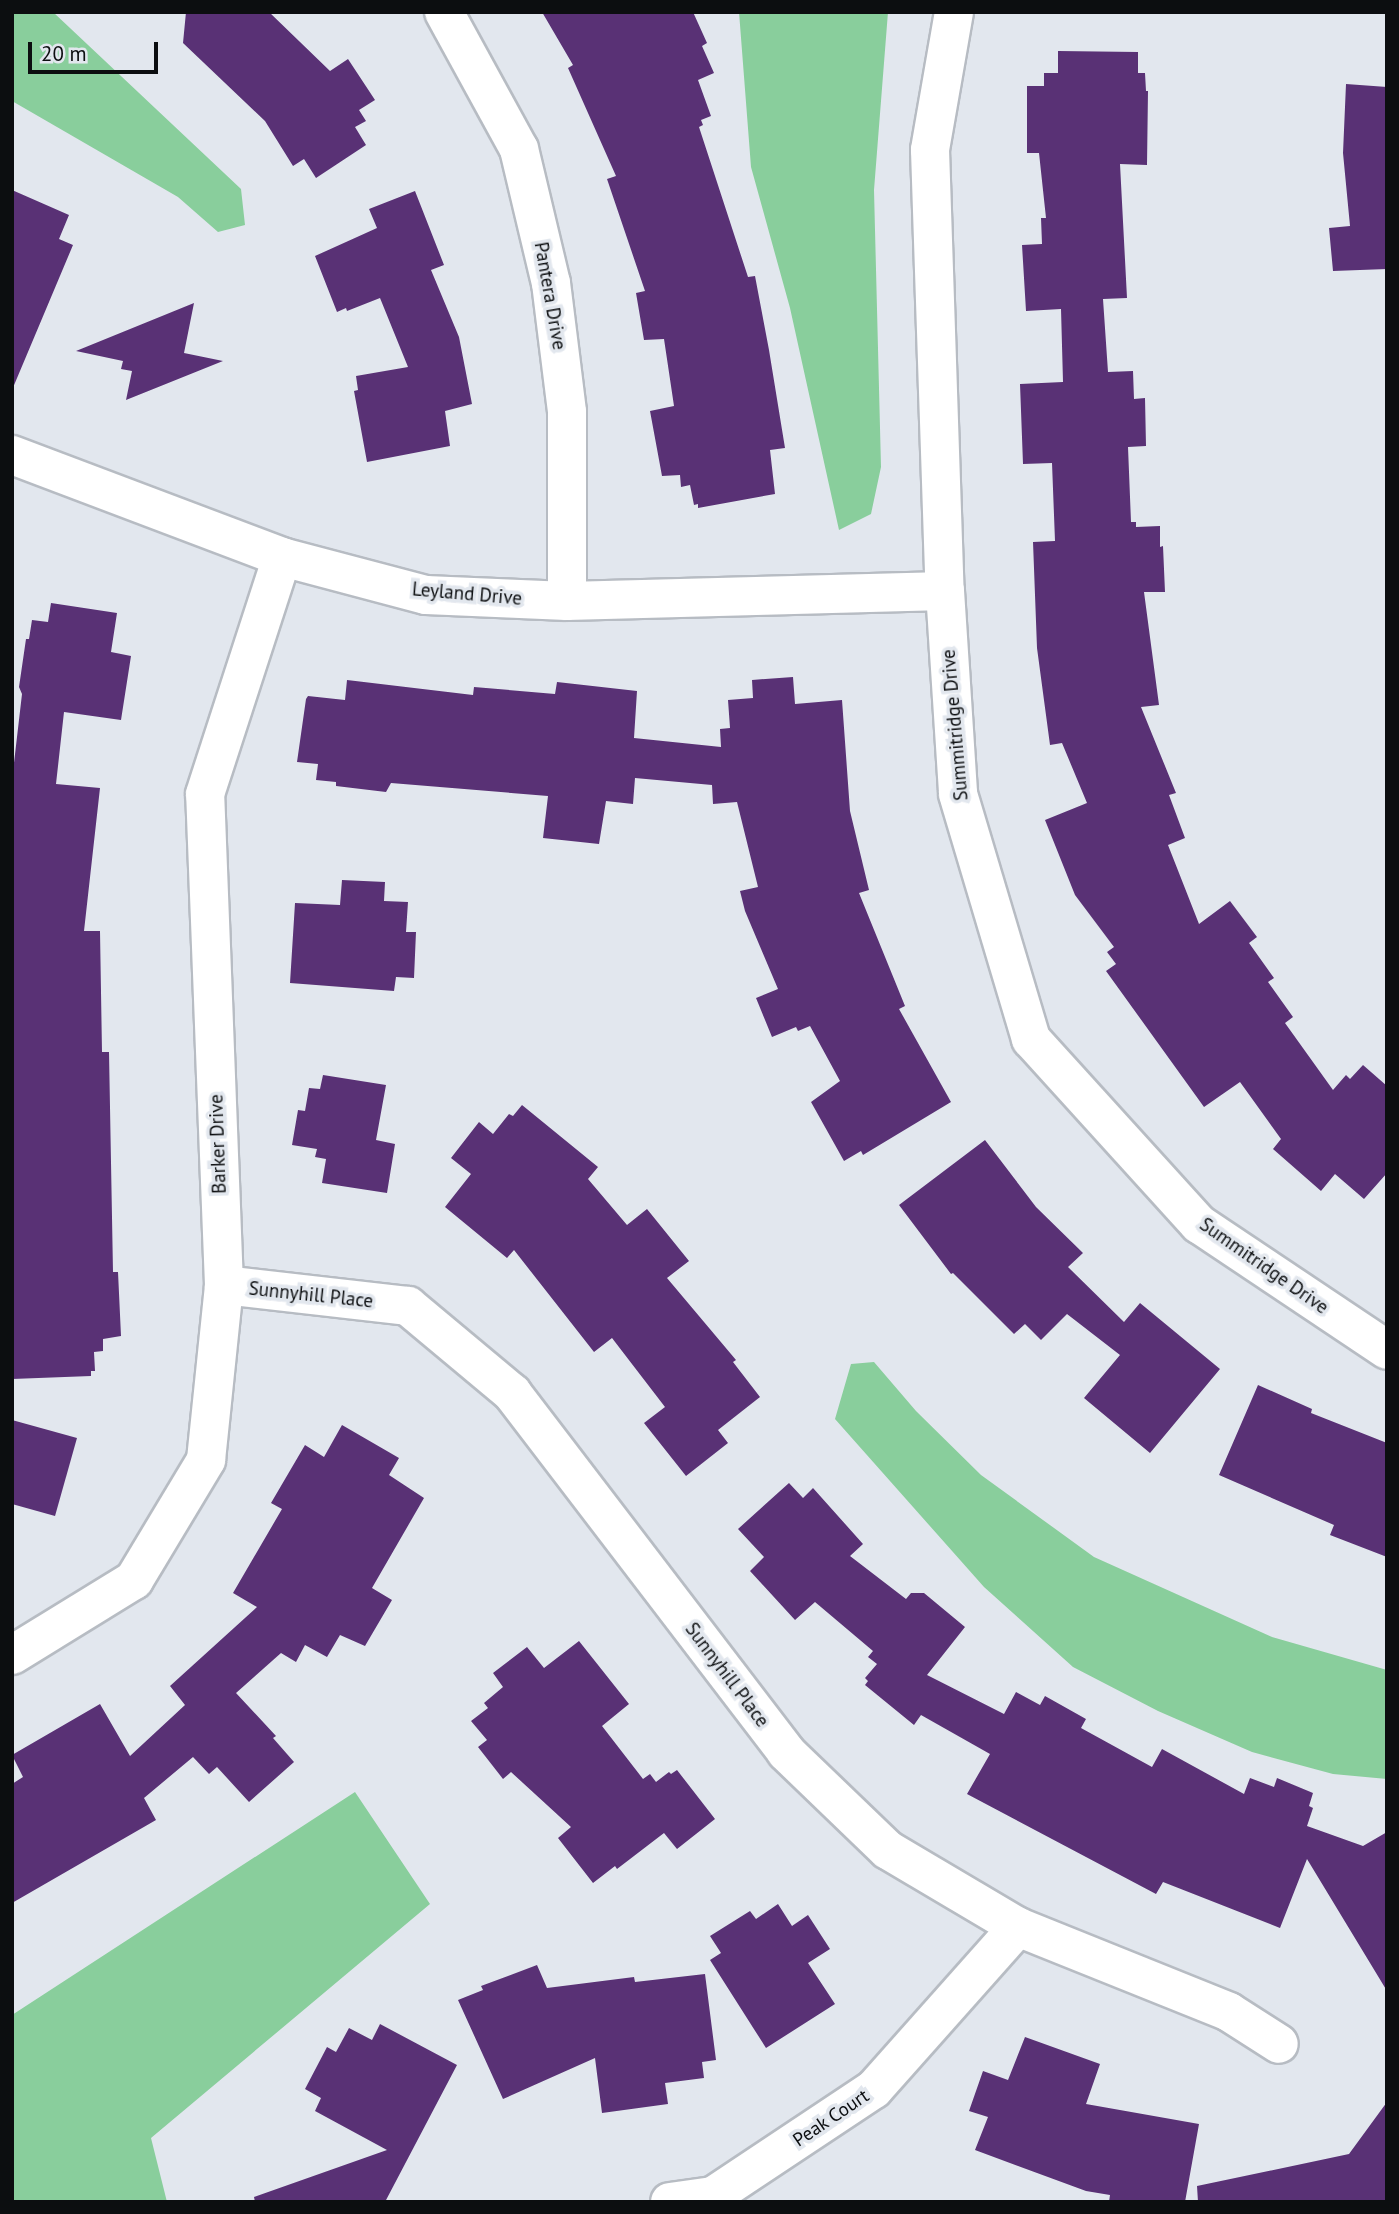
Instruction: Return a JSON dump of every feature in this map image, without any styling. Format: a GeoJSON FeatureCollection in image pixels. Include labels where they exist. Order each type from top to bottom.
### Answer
{"type":"FeatureCollection","features":[{"type":"Feature","properties":{"kind":"street","name":"Pantera Drive"},"geometry":{"type":"LineString","coordinates":[[444,12],[519,149],[551,283],[567,412],[567,601]]}},
{"type":"Feature","properties":{"kind":"street","name":"Summitridge Drive"},"geometry":{"type":"LineString","coordinates":[[954,12],[930,150],[945,591],[958,794],[1031,1039],[1199,1224],[1387,1350]]}},
{"type":"Feature","properties":{"kind":"street","name":"Leyland Drive"},"geometry":{"type":"LineString","coordinates":[[12,455],[282,557],[426,595],[567,601],[945,591]]}},
{"type":"Feature","properties":{"kind":"street","name":"Barker Drive"},"geometry":{"type":"LineString","coordinates":[[12,1655],[134,1580],[206,1460],[224,1286],[205,794],[282,557]]}},
{"type":"Feature","properties":{"kind":"street","name":"Sunnyhill Place"},"geometry":{"type":"LineString","coordinates":[[224,1286],[408,1306],[512,1393],[786,1752],[888,1850],[1018,1927],[1229,2012],[1279,2044]]}},
{"type":"Feature","properties":{"kind":"street","name":"Peak Court"},"geometry":{"type":"LineString","coordinates":[[670,2202],[713,2196],[874,2089],[1018,1927]]}},
{"type":"Feature","properties":{"kind":"green space"},"geometry":{"type":"Polygon","coordinates":[[[12,12],[53,12],[241,189],[245,225],[218,232],[178,197],[12,101],[12,12]]]}},
{"type":"Feature","properties":{"kind":"green space"},"geometry":{"type":"Polygon","coordinates":[[[739,12],[888,12],[874,190],[881,467],[871,514],[839,530],[790,308],[751,167],[739,12]]]}},
{"type":"Feature","properties":{"kind":"green space"},"geometry":{"type":"Polygon","coordinates":[[[874,1362],[916,1411],[981,1475],[1094,1557],[1272,1637],[1387,1670],[1387,1779],[1333,1774],[1252,1752],[1158,1711],[1073,1667],[984,1587],[835,1419],[851,1364],[874,1362]]]}},
{"type":"Feature","properties":{"kind":"green space"},"geometry":{"type":"Polygon","coordinates":[[[355,1792],[430,1904],[151,2138],[167,2202],[12,2202],[12,2015],[355,1792]]]}},
{"type":"Feature","properties":{"kind":"building"},"geometry":{"type":"Polygon","coordinates":[[[186,12],[269,12],[330,71],[348,59],[375,100],[359,110],[366,121],[355,127],[366,145],[316,178],[304,159],[293,166],[265,121],[183,43],[186,12]]]}},
{"type":"Feature","properties":{"kind":"building"},"geometry":{"type":"Polygon","coordinates":[[[542,12],[693,12],[707,43],[702,46],[714,73],[698,80],[711,116],[701,120],[703,125],[699,127],[748,277],[755,276],[769,350],[785,448],[770,450],[775,494],[698,508],[698,504],[694,505],[690,485],[681,487],[680,475],[662,476],[650,411],[674,406],[664,339],[644,340],[636,293],[645,291],[607,179],[616,176],[568,68],[573,65],[542,12]]]}},
{"type":"Feature","properties":{"kind":"building"},"geometry":{"type":"Polygon","coordinates":[[[1058,51],[1138,52],[1138,73],[1145,73],[1148,91],[1147,165],[1120,164],[1127,298],[1103,299],[1108,372],[1133,371],[1134,399],[1145,398],[1146,446],[1128,447],[1131,522],[1136,522],[1136,527],[1160,526],[1160,547],[1163,546],[1165,592],[1144,592],[1159,705],[1141,707],[1176,793],[1169,795],[1185,838],[1168,845],[1199,924],[1230,901],[1257,937],[1249,943],[1274,978],[1268,982],[1293,1017],[1285,1023],[1333,1090],[1346,1075],[1350,1079],[1363,1065],[1387,1086],[1387,1173],[1364,1199],[1335,1174],[1321,1191],[1273,1149],[1281,1139],[1240,1082],[1204,1107],[1106,971],[1116,964],[1107,952],[1114,947],[1075,895],[1045,820],[1087,803],[1062,743],[1050,745],[1037,648],[1033,542],[1055,541],[1052,463],[1023,464],[1020,384],[1063,382],[1061,309],[1026,311],[1022,245],[1042,244],[1041,218],[1046,218],[1039,153],[1027,153],[1027,86],[1044,86],[1044,73],[1058,73],[1058,51]]]}},
{"type":"Feature","properties":{"kind":"building"},"geometry":{"type":"Polygon","coordinates":[[[1346,84],[1387,87],[1387,269],[1333,271],[1329,228],[1350,226],[1343,153],[1346,84]]]}},
{"type":"Feature","properties":{"kind":"building"},"geometry":{"type":"Polygon","coordinates":[[[12,190],[69,215],[59,239],[73,245],[12,390],[12,190]]]}},
{"type":"Feature","properties":{"kind":"building"},"geometry":{"type":"Polygon","coordinates":[[[415,191],[444,265],[431,270],[459,337],[472,404],[445,411],[450,446],[367,462],[354,391],[358,390],[356,376],[408,367],[380,298],[347,311],[346,308],[337,312],[315,256],[377,228],[369,209],[415,191]]]}},
{"type":"Feature","properties":{"kind":"building"},"geometry":{"type":"Polygon","coordinates":[[[194,303],[184,353],[223,361],[126,400],[132,371],[121,369],[123,361],[76,351],[194,303]]]}},
{"type":"Feature","properties":{"kind":"building"},"geometry":{"type":"Polygon","coordinates":[[[51,603],[117,613],[111,652],[131,656],[121,720],[64,712],[56,784],[100,788],[84,931],[100,931],[102,1052],[109,1052],[113,1272],[118,1272],[121,1336],[103,1339],[103,1351],[94,1352],[95,1371],[91,1371],[91,1376],[12,1379],[12,780],[22,694],[19,687],[26,639],[29,639],[32,620],[48,622],[51,603]]]}},
{"type":"Feature","properties":{"kind":"building"},"geometry":{"type":"Polygon","coordinates":[[[793,677],[795,704],[842,700],[850,811],[869,890],[859,893],[905,1006],[899,1009],[951,1102],[863,1155],[861,1151],[844,1161],[811,1102],[840,1081],[810,1026],[798,1031],[796,1027],[772,1037],[756,998],[778,989],[745,911],[740,891],[758,887],[737,802],[713,804],[712,785],[635,778],[633,804],[606,801],[599,844],[543,838],[548,796],[391,783],[386,792],[336,786],[336,782],[316,780],[318,764],[297,762],[306,699],[308,696],[345,700],[347,680],[473,695],[474,687],[555,694],[557,682],[637,691],[634,738],[721,747],[720,729],[730,728],[728,700],[753,698],[752,680],[793,677]]]}},
{"type":"Feature","properties":{"kind":"building"},"geometry":{"type":"Polygon","coordinates":[[[342,880],[385,882],[384,901],[408,902],[406,932],[416,932],[414,978],[396,977],[394,991],[290,983],[295,903],[340,905],[342,880]]]}},
{"type":"Feature","properties":{"kind":"building"},"geometry":{"type":"Polygon","coordinates":[[[323,1075],[386,1085],[376,1140],[395,1144],[387,1193],[322,1183],[326,1159],[315,1157],[317,1149],[292,1145],[298,1110],[305,1111],[309,1088],[320,1089],[323,1075]]]}},
{"type":"Feature","properties":{"kind":"building"},"geometry":{"type":"Polygon","coordinates":[[[522,1105],[598,1167],[588,1179],[627,1225],[647,1209],[689,1261],[667,1278],[736,1360],[733,1362],[760,1397],[718,1430],[728,1443],[686,1476],[644,1423],[665,1407],[612,1338],[594,1352],[514,1250],[507,1258],[445,1207],[471,1174],[451,1158],[479,1122],[493,1134],[509,1114],[513,1116],[522,1105]]]}},
{"type":"Feature","properties":{"kind":"building"},"geometry":{"type":"Polygon","coordinates":[[[985,1140],[1036,1207],[1083,1253],[1068,1267],[1124,1322],[1140,1303],[1220,1369],[1150,1453],[1084,1398],[1120,1355],[1067,1314],[1041,1340],[1025,1324],[1014,1334],[953,1273],[951,1274],[899,1205],[985,1140]]]}},
{"type":"Feature","properties":{"kind":"building"},"geometry":{"type":"Polygon","coordinates":[[[1258,1385],[1312,1409],[1311,1413],[1387,1443],[1387,1557],[1330,1535],[1334,1525],[1219,1475],[1258,1385]]]}},
{"type":"Feature","properties":{"kind":"building"},"geometry":{"type":"Polygon","coordinates":[[[12,1420],[77,1438],[55,1516],[12,1504],[12,1420]]]}},
{"type":"Feature","properties":{"kind":"building"},"geometry":{"type":"Polygon","coordinates":[[[342,1425],[399,1458],[389,1475],[424,1498],[372,1588],[392,1600],[365,1646],[340,1635],[327,1657],[305,1645],[296,1662],[281,1653],[236,1693],[276,1736],[273,1738],[294,1762],[249,1802],[217,1767],[209,1774],[193,1757],[144,1798],[156,1820],[12,1903],[12,1784],[23,1777],[12,1755],[100,1704],[130,1756],[185,1705],[170,1686],[257,1607],[233,1593],[282,1509],[271,1503],[305,1445],[324,1457],[342,1425]]]}},
{"type":"Feature","properties":{"kind":"building"},"geometry":{"type":"Polygon","coordinates":[[[789,1483],[803,1498],[813,1488],[863,1544],[850,1556],[906,1599],[911,1593],[924,1593],[965,1627],[927,1675],[1004,1714],[1016,1692],[1040,1705],[1045,1696],[1086,1719],[1081,1728],[1152,1767],[1162,1749],[1244,1794],[1250,1778],[1274,1787],[1277,1778],[1313,1793],[1309,1806],[1313,1808],[1307,1826],[1363,1846],[1387,1832],[1387,1991],[1307,1859],[1280,1928],[1163,1882],[1156,1894],[967,1794],[990,1754],[921,1715],[914,1725],[865,1685],[868,1681],[865,1678],[877,1664],[868,1657],[873,1651],[815,1602],[795,1620],[750,1571],[764,1557],[738,1529],[789,1483]]]}},
{"type":"Feature","properties":{"kind":"building"},"geometry":{"type":"Polygon","coordinates":[[[579,1641],[629,1704],[602,1726],[643,1779],[650,1774],[656,1782],[669,1772],[671,1774],[677,1770],[715,1819],[677,1849],[664,1833],[617,1869],[615,1866],[593,1883],[558,1838],[571,1827],[511,1772],[503,1779],[478,1747],[487,1740],[471,1721],[488,1708],[484,1703],[503,1687],[493,1673],[527,1647],[544,1668],[579,1641]]]}},
{"type":"Feature","properties":{"kind":"building"},"geometry":{"type":"Polygon","coordinates":[[[778,1904],[792,1926],[808,1915],[830,1949],[808,1963],[835,2004],[766,2048],[710,1960],[721,1953],[710,1936],[750,1911],[756,1919],[778,1904]]]}},
{"type":"Feature","properties":{"kind":"building"},"geometry":{"type":"Polygon","coordinates":[[[537,1965],[547,1988],[634,1977],[635,1982],[705,1974],[716,2060],[702,2062],[704,2078],[665,2083],[668,2104],[602,2113],[595,2058],[503,2099],[458,2000],[483,1990],[481,1986],[537,1965]]]}},
{"type":"Feature","properties":{"kind":"building"},"geometry":{"type":"Polygon","coordinates":[[[380,2024],[457,2065],[385,2202],[255,2202],[254,2197],[387,2150],[315,2111],[321,2098],[305,2089],[327,2047],[336,2052],[349,2028],[372,2040],[380,2024]]]}},
{"type":"Feature","properties":{"kind":"building"},"geometry":{"type":"Polygon","coordinates":[[[1025,2037],[1100,2064],[1086,2104],[1199,2124],[1185,2202],[1109,2202],[1110,2195],[1086,2191],[975,2150],[988,2117],[969,2111],[983,2071],[1008,2080],[1025,2037]]]}},
{"type":"Feature","properties":{"kind":"building"},"geometry":{"type":"Polygon","coordinates":[[[1387,2102],[1387,2202],[1198,2202],[1197,2186],[1349,2154],[1387,2102]]]}}]}
